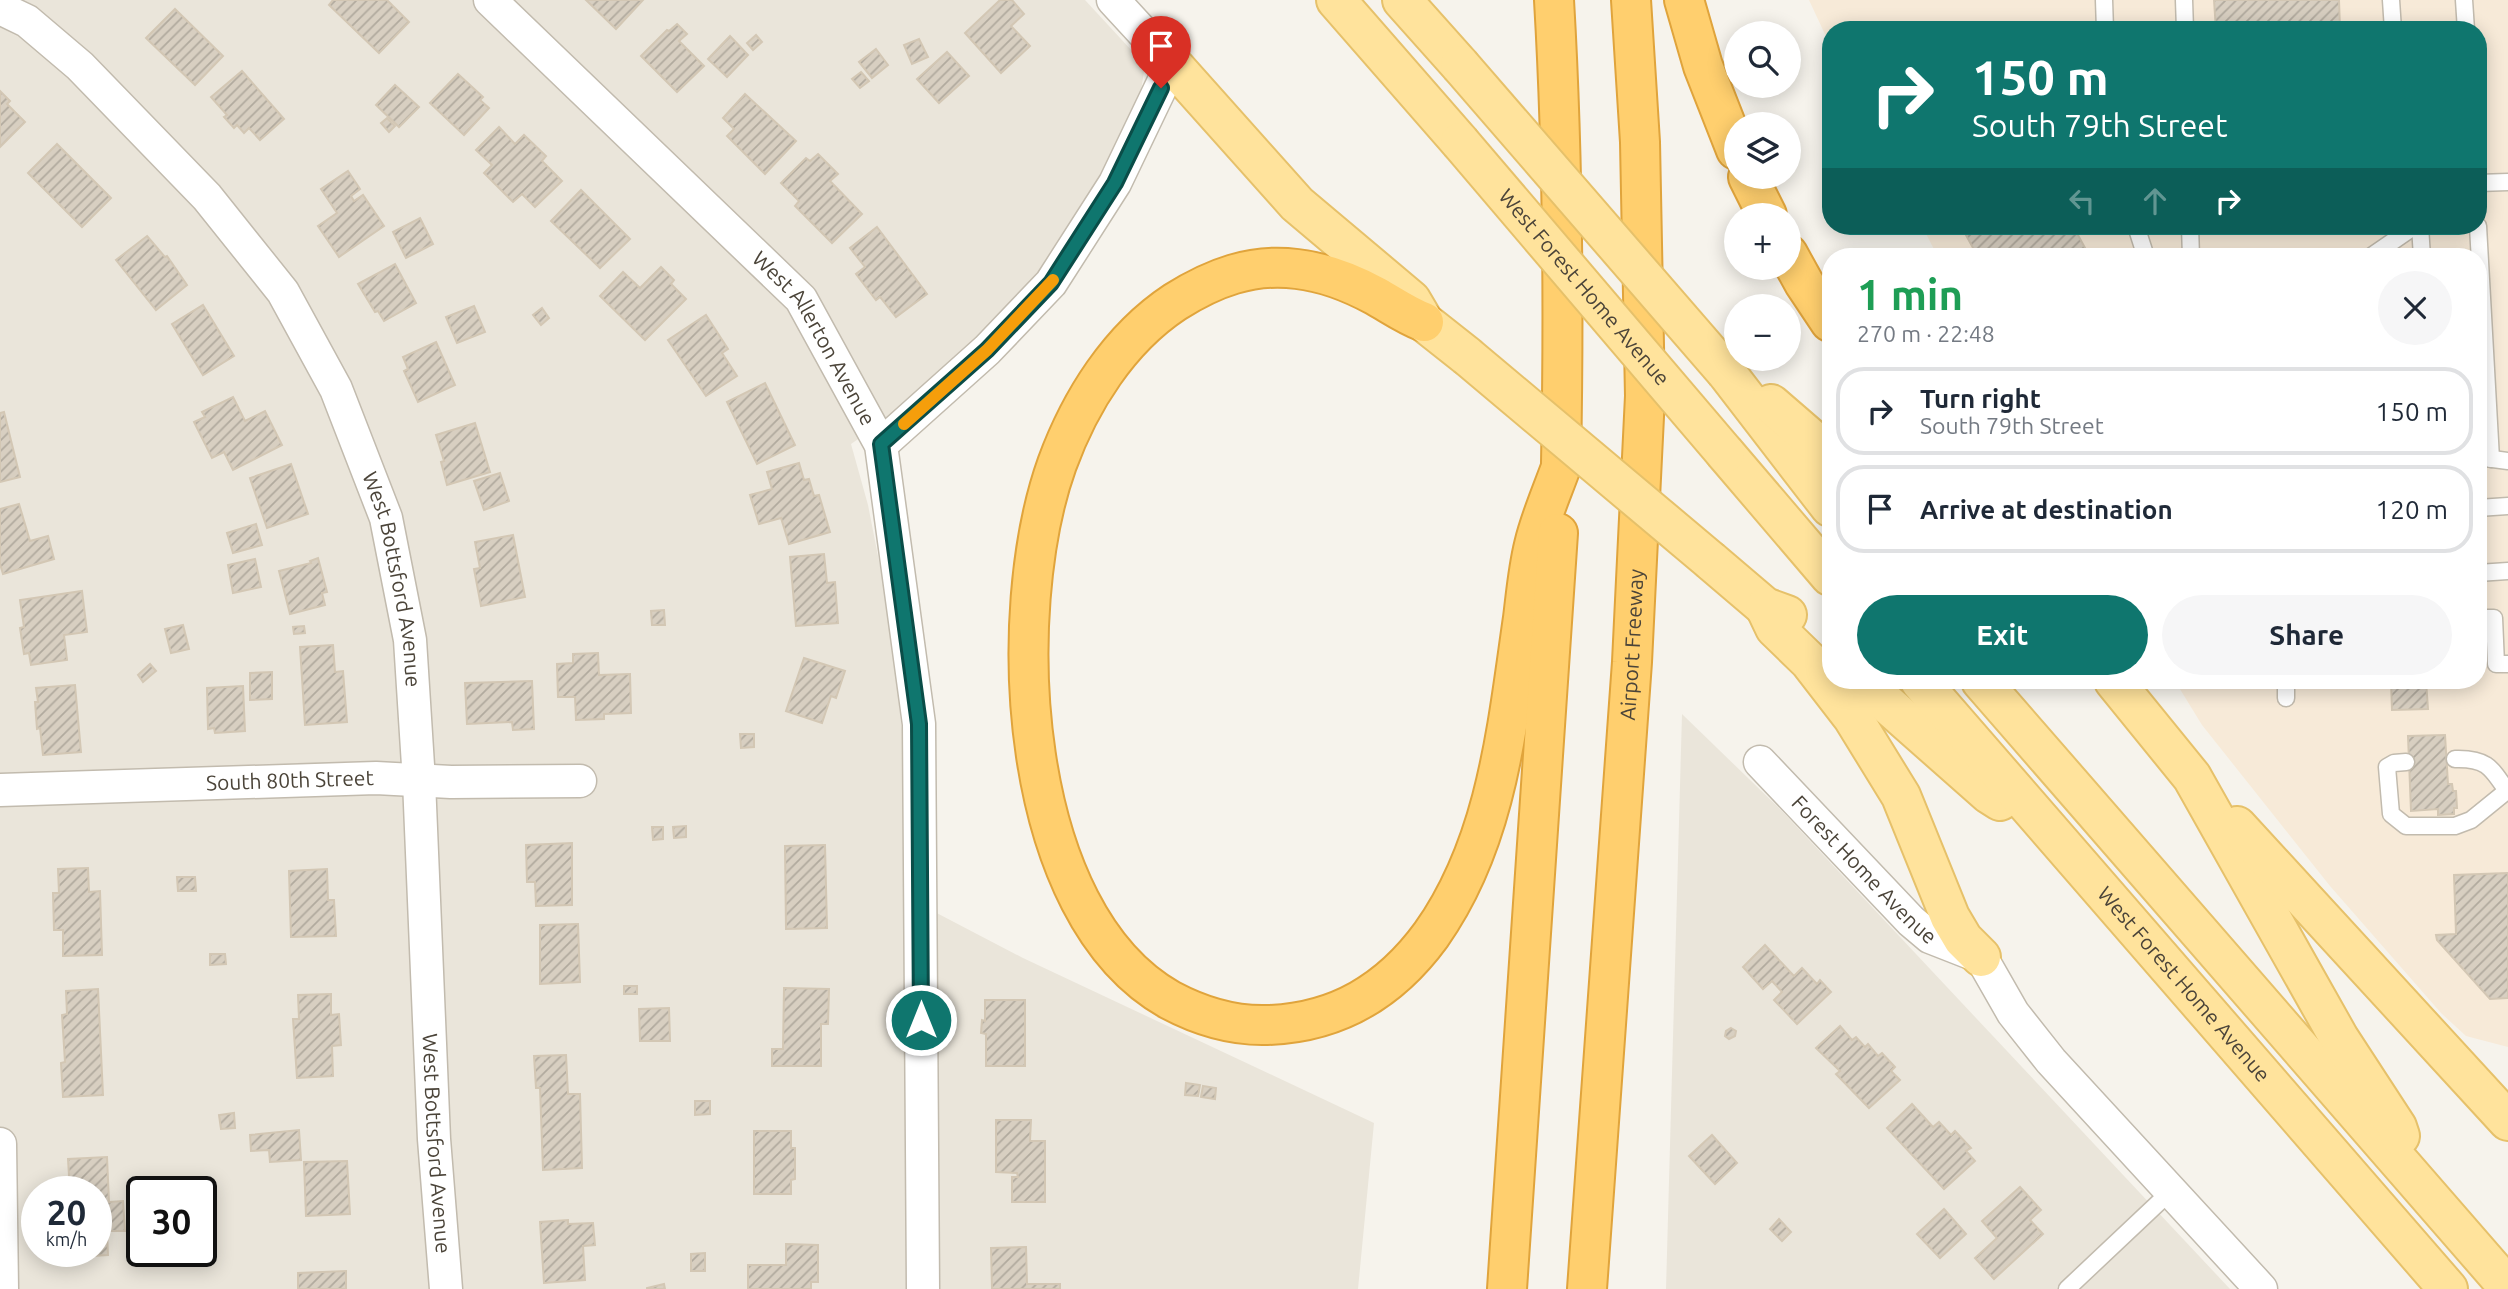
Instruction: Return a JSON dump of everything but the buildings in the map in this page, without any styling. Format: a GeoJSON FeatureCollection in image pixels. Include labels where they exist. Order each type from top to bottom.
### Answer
{"type":"FeatureCollection","features":[{"type":"Feature","properties":{"kind":"highway"},"geometry":{"type":"LineString","coordinates":[[1507,1289],[1561,467],[1563,331],[1560,111],[1554,0]]}},
{"type":"Feature","properties":{"kind":"highway","name":"Airport Freeway"},"geometry":{"type":"LineString","coordinates":[[1587,1289],[1631,676],[1645,397],[1640,142],[1631,0]]}},
{"type":"Feature","properties":{"kind":"highway"},"geometry":{"type":"LineString","coordinates":[[1684,0],[1703,66],[1724,119]]}},
{"type":"Feature","properties":{"kind":"highway"},"geometry":{"type":"LineString","coordinates":[[1424,322],[1402,314],[1380,298],[1351,284],[1323,275],[1300,269],[1279,268],[1240,272],[1208,283],[1158,313],[1114,359],[1075,421],[1044,509],[1032,586],[1028,625],[1028,684],[1033,743],[1052,829],[1068,872],[1088,915],[1119,958],[1139,979],[1159,993],[1205,1016],[1255,1026],[1306,1023],[1361,1002],[1398,971],[1430,935],[1459,886],[1487,820],[1504,745],[1534,544],[1561,467]]}},
{"type":"Feature","properties":{"kind":"highway"},"geometry":{"type":"LineString","coordinates":[[1801,278],[1822,310]]}},
{"type":"Feature","properties":{"kind":"main road","name":"West Forest Home Avenue"},"geometry":{"type":"LineString","coordinates":[[1336,0],[1822,567]]}},
{"type":"Feature","properties":{"kind":"main road"},"geometry":{"type":"LineString","coordinates":[[1402,0],[1726,372],[1822,497]]}},
{"type":"Feature","properties":{"kind":"main road"},"geometry":{"type":"LineString","coordinates":[[1413,0],[1435,36]]}},
{"type":"Feature","properties":{"kind":"main road"},"geometry":{"type":"LineString","coordinates":[[1172,64],[1297,204],[1411,300],[1424,322],[1765,607],[1775,628],[1822,678]]}},
{"type":"Feature","properties":{"kind":"main road"},"geometry":{"type":"LineString","coordinates":[[1726,372],[1780,410],[1822,449]]}},
{"type":"Feature","properties":{"kind":"main road"},"geometry":{"type":"LineString","coordinates":[[1765,607],[1784,612],[1822,647]]}},
{"type":"Feature","properties":{"kind":"main road"},"geometry":{"type":"LineString","coordinates":[[1831,689],[1853,718],[1901,796],[1950,917],[1963,939],[1981,957]]}},
{"type":"Feature","properties":{"kind":"main road"},"geometry":{"type":"LineString","coordinates":[[1870,689],[1989,794],[2049,831]]}},
{"type":"Feature","properties":{"kind":"main road","name":"West Forest Home Avenue"},"geometry":{"type":"LineString","coordinates":[[1927,689],[2448,1289]]}},
{"type":"Feature","properties":{"kind":"main road"},"geometry":{"type":"LineString","coordinates":[[1988,689],[2508,1287]]}},
{"type":"Feature","properties":{"kind":"main road"},"geometry":{"type":"LineString","coordinates":[[2120,689],[2192,777],[2503,1110]]}},
{"type":"Feature","properties":{"kind":"main road"},"geometry":{"type":"LineString","coordinates":[[2192,777],[2339,1038],[2397,1127],[2412,1174]]}},
{"type":"Feature","properties":{"kind":"street","name":"West Allerton Avenue"},"geometry":{"type":"LineString","coordinates":[[490,0],[801,299],[881,444],[919,724],[923,1289]]}},
{"type":"Feature","properties":{"kind":"street"},"geometry":{"type":"LineString","coordinates":[[881,444],[987,350],[1051,283],[1115,183],[1172,64],[1113,0]]}},
{"type":"Feature","properties":{"kind":"street","name":"West Bottsford Avenue"},"geometry":{"type":"LineString","coordinates":[[0,8],[27,21],[80,66],[207,197],[283,292],[337,389],[386,518],[410,640],[419,781],[434,1139],[446,1289]]}},
{"type":"Feature","properties":{"kind":"street","name":"Forest Home Avenue"},"geometry":{"type":"LineString","coordinates":[[1760,762],[1911,921],[1930,937],[1981,957]]}},
{"type":"Feature","properties":{"kind":"street","name":"South 80th Street"},"geometry":{"type":"LineString","coordinates":[[0,790],[376,778],[419,781],[580,780]]}},
{"type":"Feature","properties":{"kind":"street"},"geometry":{"type":"LineString","coordinates":[[1981,957],[2014,1013],[2051,1061],[2261,1289]]}},
{"type":"Feature","properties":{"kind":"street"},"geometry":{"type":"LineString","coordinates":[[0,1144],[2,1289]]}},
{"type":"Feature","properties":{"kind":"lane"},"geometry":{"type":"LineString","coordinates":[[2104,0],[2105,21]]}},
{"type":"Feature","properties":{"kind":"lane"},"geometry":{"type":"LineString","coordinates":[[2184,0],[2185,21]]}},
{"type":"Feature","properties":{"kind":"lane"},"geometry":{"type":"LineString","coordinates":[[2391,0],[2392,21]]}},
{"type":"Feature","properties":{"kind":"lane"},"geometry":{"type":"LineString","coordinates":[[2465,0],[2466,21]]}},
{"type":"Feature","properties":{"kind":"lane"},"geometry":{"type":"LineString","coordinates":[[2487,183],[2508,182]]}},
{"type":"Feature","properties":{"kind":"lane"},"geometry":{"type":"LineString","coordinates":[[2383,248],[2402,235]]}},
{"type":"Feature","properties":{"kind":"lane"},"geometry":{"type":"LineString","coordinates":[[2487,376],[2492,459]]}},
{"type":"Feature","properties":{"kind":"lane"},"geometry":{"type":"LineString","coordinates":[[2487,507],[2508,506]]}},
{"type":"Feature","properties":{"kind":"lane"},"geometry":{"type":"LineString","coordinates":[[2487,572],[2508,571]]}},
{"type":"Feature","properties":{"kind":"lane"},"geometry":{"type":"LineString","coordinates":[[2487,618],[2494,618],[2496,664],[2508,664]]}},
{"type":"Feature","properties":{"kind":"lane"},"geometry":{"type":"LineString","coordinates":[[2286,689],[2286,698]]}},
{"type":"Feature","properties":{"kind":"lane"},"geometry":{"type":"LineString","coordinates":[[2406,762],[2387,766],[2391,814],[2406,826],[2455,826],[2471,821],[2508,790],[2491,766],[2477,760],[2455,759]]}},
{"type":"Feature","properties":{"kind":"lane"},"geometry":{"type":"LineString","coordinates":[[2067,1289],[2172,1190]]}},
{"type":"Feature","properties":{"kind":"shaded area"},"geometry":{"type":"Polygon","coordinates":[[[0,0],[1085,0],[1145,65],[1140,97],[1124,139],[1039,275],[964,354],[896,413],[851,444],[868,505],[888,607],[906,766],[908,898],[1023,958],[1374,1123],[1358,1289],[0,1289],[0,0]]]}},
{"type":"Feature","properties":{"kind":"shaded area"},"geometry":{"type":"Polygon","coordinates":[[[1809,0],[2508,0],[2508,1047],[2466,1036],[2441,1013],[2330,886],[2202,725],[2180,689],[2487,689],[2487,248],[1933,248],[1927,235],[2487,235],[2487,21],[1822,21],[1822,28],[1809,0]]]}},
{"type":"Feature","properties":{"kind":"shaded area"},"geometry":{"type":"Polygon","coordinates":[[[1682,714],[1782,811],[2230,1289],[1666,1289],[1682,714]]]}},
{"type":"Feature","properties":{"kind":"slow traffic"},"geometry":{"type":"LineString","coordinates":[[904,424],[987,350],[1053,280]]}},
{"type":"Feature","properties":{"kind":"route"},"geometry":{"type":"LineString","coordinates":[[921,1020],[919,724],[881,444],[987,350],[1051,283],[1115,183],[1161,88]]}}]}
